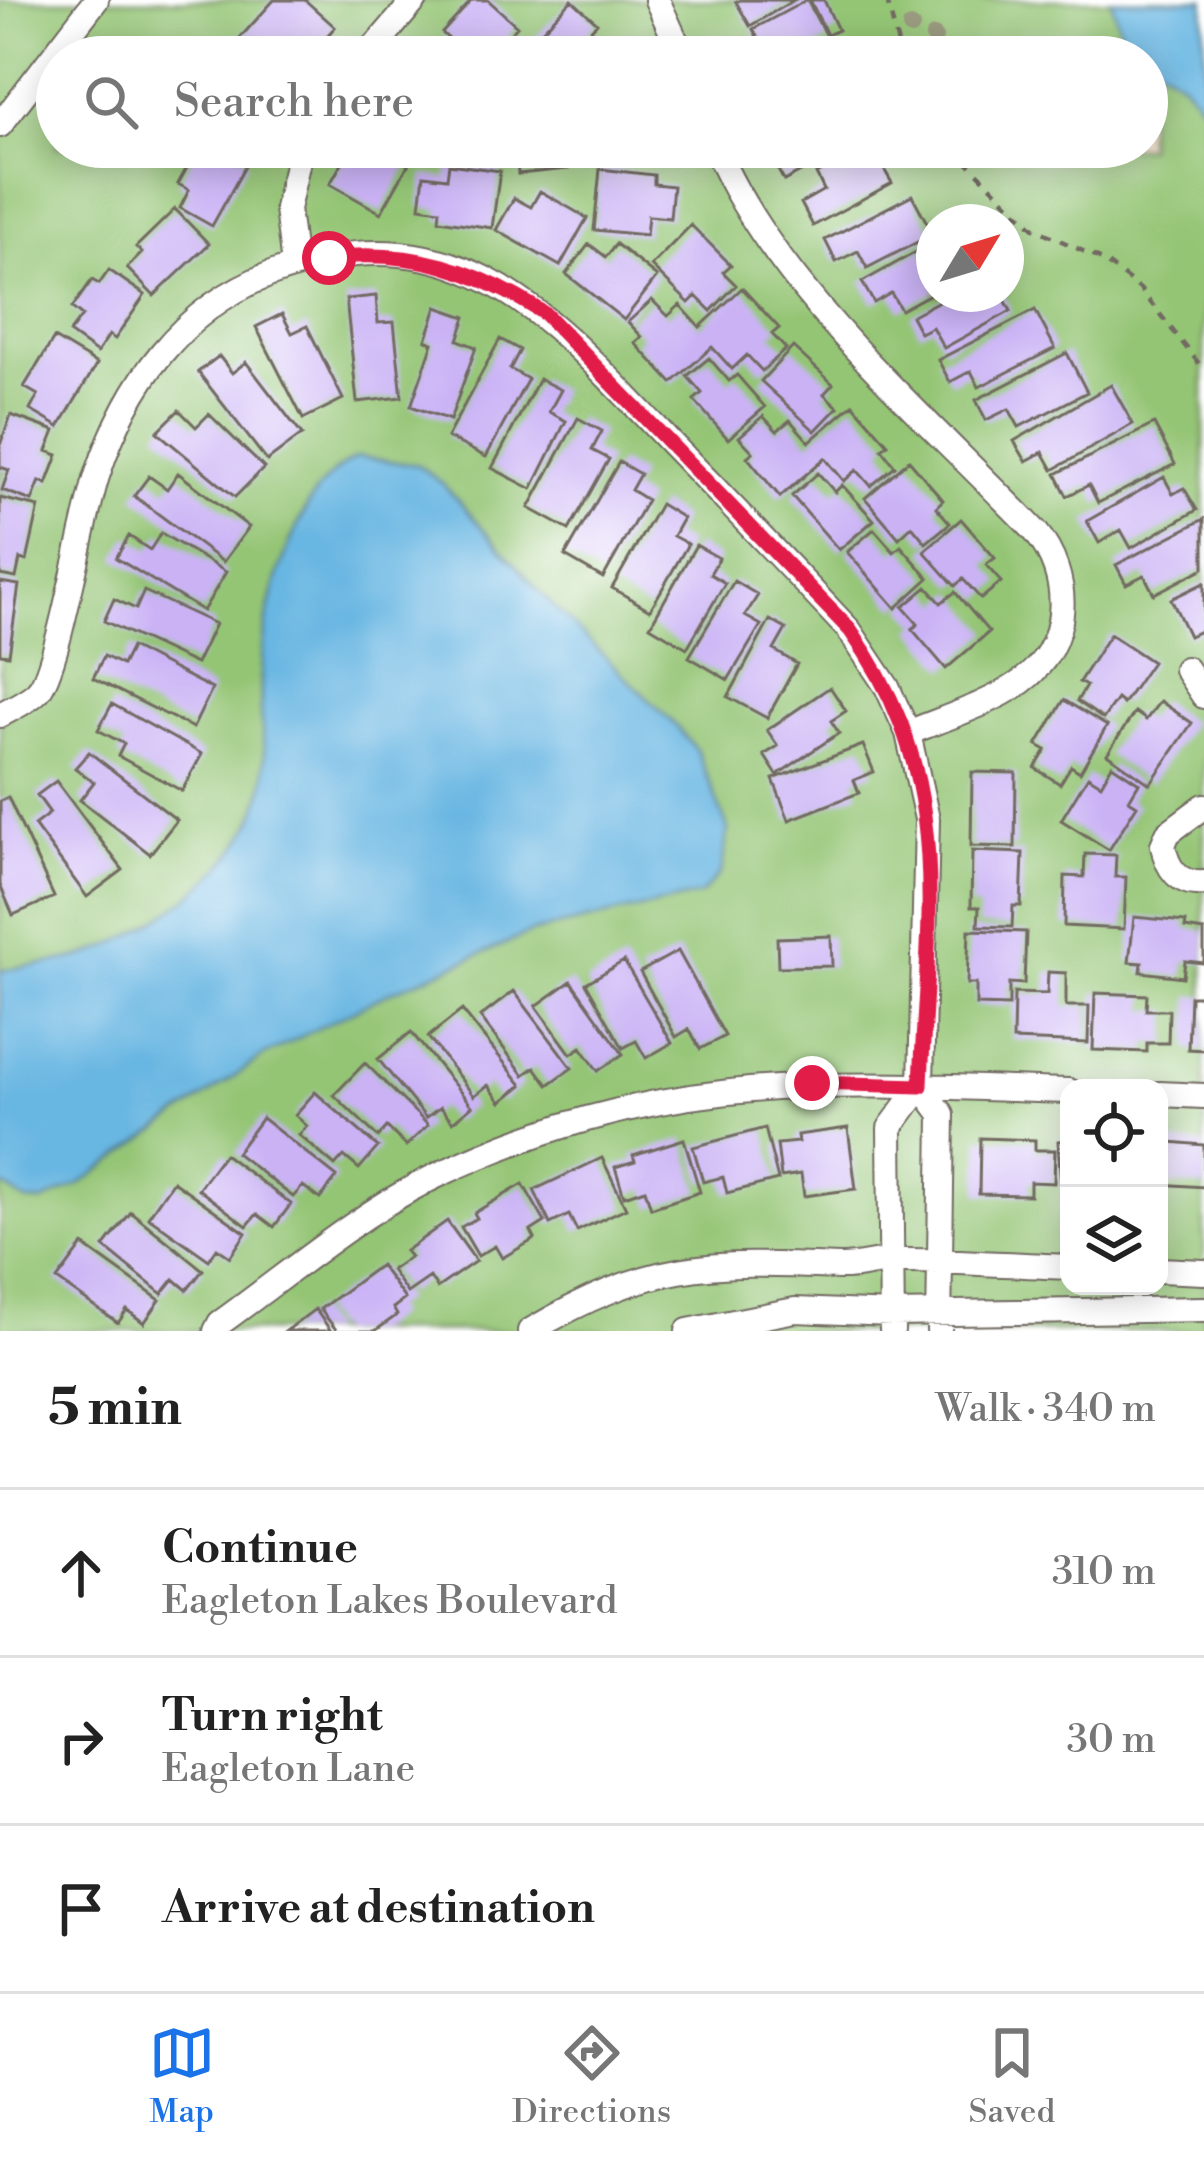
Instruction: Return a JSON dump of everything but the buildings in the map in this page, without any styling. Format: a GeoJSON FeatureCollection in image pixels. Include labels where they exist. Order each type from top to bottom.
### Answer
{"type":"FeatureCollection","features":[{"type":"Feature","properties":{"kind":"street"},"geometry":{"type":"LineString","coordinates":[[68,36],[96,0]]}},
{"type":"Feature","properties":{"kind":"street"},"geometry":{"type":"LineString","coordinates":[[385,36],[415,0]]}},
{"type":"Feature","properties":{"kind":"street"},"geometry":{"type":"LineString","coordinates":[[657,0],[673,36]]}},
{"type":"Feature","properties":{"kind":"street"},"geometry":{"type":"LineString","coordinates":[[0,125],[36,78]]}},
{"type":"Feature","properties":{"kind":"street"},"geometry":{"type":"LineString","coordinates":[[294,266],[287,209],[296,168]]}},
{"type":"Feature","properties":{"kind":"street"},"geometry":{"type":"LineString","coordinates":[[726,168],[765,240],[802,287],[1035,531],[1054,560],[1062,612],[1044,659],[1018,684],[908,734]]}},
{"type":"Feature","properties":{"kind":"street"},"geometry":{"type":"LineString","coordinates":[[0,716],[38,692],[53,668],[92,491],[138,382],[176,336],[222,298],[294,266],[349,255],[428,260],[503,287],[545,314],[850,630],[887,687],[908,734],[928,819],[929,854],[921,1086],[890,1128],[892,1323]]}},
{"type":"Feature","properties":{"kind":"street"},"geometry":{"type":"LineString","coordinates":[[1186,669],[1204,696]]}},
{"type":"Feature","properties":{"kind":"street"},"geometry":{"type":"LineString","coordinates":[[1204,806],[1168,833],[1163,845],[1173,873],[1187,883],[1204,883]]}},
{"type":"Feature","properties":{"kind":"street"},"geometry":{"type":"LineString","coordinates":[[216,1331],[241,1308],[435,1177],[558,1126],[709,1091],[812,1083],[1060,1091]]}},
{"type":"Feature","properties":{"kind":"street"},"geometry":{"type":"LineString","coordinates":[[921,1086],[942,1114],[939,1322]]}},
{"type":"Feature","properties":{"kind":"street"},"geometry":{"type":"LineString","coordinates":[[1168,1094],[1204,1096]]}},
{"type":"Feature","properties":{"kind":"street"},"geometry":{"type":"LineString","coordinates":[[530,1331],[579,1303],[653,1273],[715,1263],[844,1268],[889,1260],[1060,1267]]}},
{"type":"Feature","properties":{"kind":"street"},"geometry":{"type":"LineString","coordinates":[[1168,1270],[1204,1272]]}},
{"type":"Feature","properties":{"kind":"street"},"geometry":{"type":"LineString","coordinates":[[688,1331],[795,1310],[892,1323],[1204,1309]]}},
{"type":"Feature","properties":{"kind":"path"},"geometry":{"type":"LineString","coordinates":[[887,0],[896,36]]}},
{"type":"Feature","properties":{"kind":"path"},"geometry":{"type":"LineString","coordinates":[[973,168],[1034,228],[1102,260],[1140,289],[1204,370]]}},
{"type":"Feature","properties":{"kind":"green space"},"geometry":{"type":"Polygon","coordinates":[[[0,0],[1204,0],[1204,1331],[0,1331],[0,0]]]}},
{"type":"Feature","properties":{"kind":"water"},"geometry":{"type":"Polygon","coordinates":[[[1111,0],[1204,0],[1204,108],[1168,73],[1168,36],[1122,36],[1111,0]]]}},
{"type":"Feature","properties":{"kind":"water"},"geometry":{"type":"Polygon","coordinates":[[[357,457],[418,465],[442,483],[553,606],[677,727],[697,751],[728,829],[721,873],[700,895],[533,932],[388,993],[265,1055],[80,1184],[42,1202],[26,1201],[0,1184],[0,971],[80,957],[145,928],[200,888],[243,838],[264,781],[262,662],[278,574],[313,498],[327,479],[357,457]]]}},
{"type":"Feature","properties":{"kind":"route"},"geometry":{"type":"LineString","coordinates":[[329,258],[388,255],[428,260],[503,287],[545,314],[850,630],[887,687],[908,734],[928,819],[921,1086],[812,1083]]}}]}
